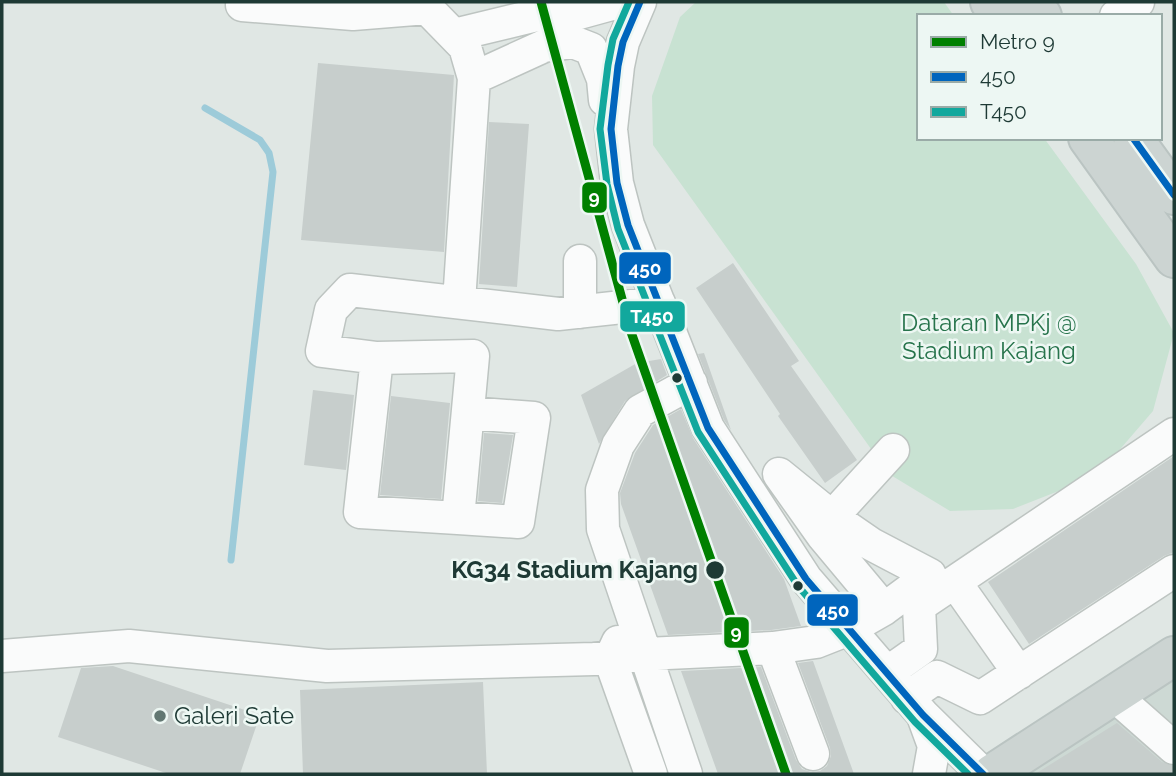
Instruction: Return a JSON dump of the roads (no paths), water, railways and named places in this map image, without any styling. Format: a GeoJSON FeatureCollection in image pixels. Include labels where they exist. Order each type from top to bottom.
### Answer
{"type":"FeatureCollection","features":[{"type":"Feature","properties":{"kind":"main road"},"geometry":{"type":"LineString","coordinates":[[1089,140],[1174,258]]}},
{"type":"Feature","properties":{"kind":"main road"},"geometry":{"type":"LineString","coordinates":[[1134,140],[1174,195]]}},
{"type":"Feature","properties":{"kind":"main road"},"geometry":{"type":"LineString","coordinates":[[992,774],[1174,656]]}},
{"type":"Feature","properties":{"kind":"street"},"geometry":{"type":"LineString","coordinates":[[454,36],[506,13],[537,15],[568,8],[579,13],[619,2]]}},
{"type":"Feature","properties":{"kind":"street"},"geometry":{"type":"LineString","coordinates":[[611,129],[623,43],[640,2]]}},
{"type":"Feature","properties":{"kind":"street"},"geometry":{"type":"LineString","coordinates":[[1119,14],[1138,2]]}},
{"type":"Feature","properties":{"kind":"street"},"geometry":{"type":"LineString","coordinates":[[242,5],[353,14],[427,8],[465,47],[474,78],[459,302]]}},
{"type":"Feature","properties":{"kind":"street"},"geometry":{"type":"LineString","coordinates":[[474,78],[544,46],[573,42],[591,49],[598,64],[611,129],[617,183],[628,225],[712,434],[806,579],[915,706],[983,774]]}},
{"type":"Feature","properties":{"kind":"street"},"geometry":{"type":"LineString","coordinates":[[580,261],[580,312]]}},
{"type":"Feature","properties":{"kind":"street"},"geometry":{"type":"LineString","coordinates":[[458,518],[473,356],[377,358],[323,351],[331,310],[350,290],[558,314],[659,303]]}},
{"type":"Feature","properties":{"kind":"street"},"geometry":{"type":"LineString","coordinates":[[377,358],[360,512],[517,522],[534,418],[468,413]]}},
{"type":"Feature","properties":{"kind":"street"},"geometry":{"type":"LineString","coordinates":[[686,774],[603,528],[602,490],[618,445],[640,411],[691,383]]}},
{"type":"Feature","properties":{"kind":"street"},"geometry":{"type":"LineString","coordinates":[[2,656],[129,646],[327,666],[610,659],[646,654],[773,648],[816,642],[849,629],[930,575],[871,544],[832,517],[779,474],[712,434]]}},
{"type":"Feature","properties":{"kind":"street"},"geometry":{"type":"LineString","coordinates":[[887,673],[921,649],[919,606],[1174,435]]}},
{"type":"Feature","properties":{"kind":"street"},"geometry":{"type":"LineString","coordinates":[[832,517],[893,450]]}},
{"type":"Feature","properties":{"kind":"street"},"geometry":{"type":"LineString","coordinates":[[779,474],[823,536],[884,608]]}},
{"type":"Feature","properties":{"kind":"street"},"geometry":{"type":"LineString","coordinates":[[915,706],[937,677],[979,698],[1174,571]]}},
{"type":"Feature","properties":{"kind":"street"},"geometry":{"type":"LineString","coordinates":[[955,582],[1019,673]]}},
{"type":"Feature","properties":{"kind":"street"},"geometry":{"type":"LineString","coordinates":[[627,603],[622,634],[610,659],[652,774]]}},
{"type":"Feature","properties":{"kind":"street"},"geometry":{"type":"LineString","coordinates":[[773,648],[813,754]]}},
{"type":"Feature","properties":{"kind":"street"},"geometry":{"type":"LineString","coordinates":[[1115,696],[1174,748]]}},
{"type":"Feature","properties":{"kind":"street"},"geometry":{"type":"LineString","coordinates":[[915,706],[934,746],[929,774]]}},
{"type":"Feature","properties":{"kind":"waterway"},"geometry":{"type":"LineString","coordinates":[[205,108],[260,140],[269,153],[273,172],[231,560]]}},
{"type":"Feature","properties":{"kind":"metro line","name":"9"},"geometry":{"type":"LineString","coordinates":[[541,2],[631,332],[786,774]]}},
{"type":"Feature","properties":{"kind":"place","name":"KG34 Stadium Kajang"},"geometry":{"type":"Point","coordinates":[715,570]}},
{"type":"Feature","properties":{"kind":"place","name":"Galeri Sate"},"geometry":{"type":"Point","coordinates":[160,716]}},
{"type":"Feature","properties":{"kind":"park label","name":"Dataran MPKj @ Stadium Kajang"},"geometry":{"type":"Point","coordinates":[989,337]}}]}
